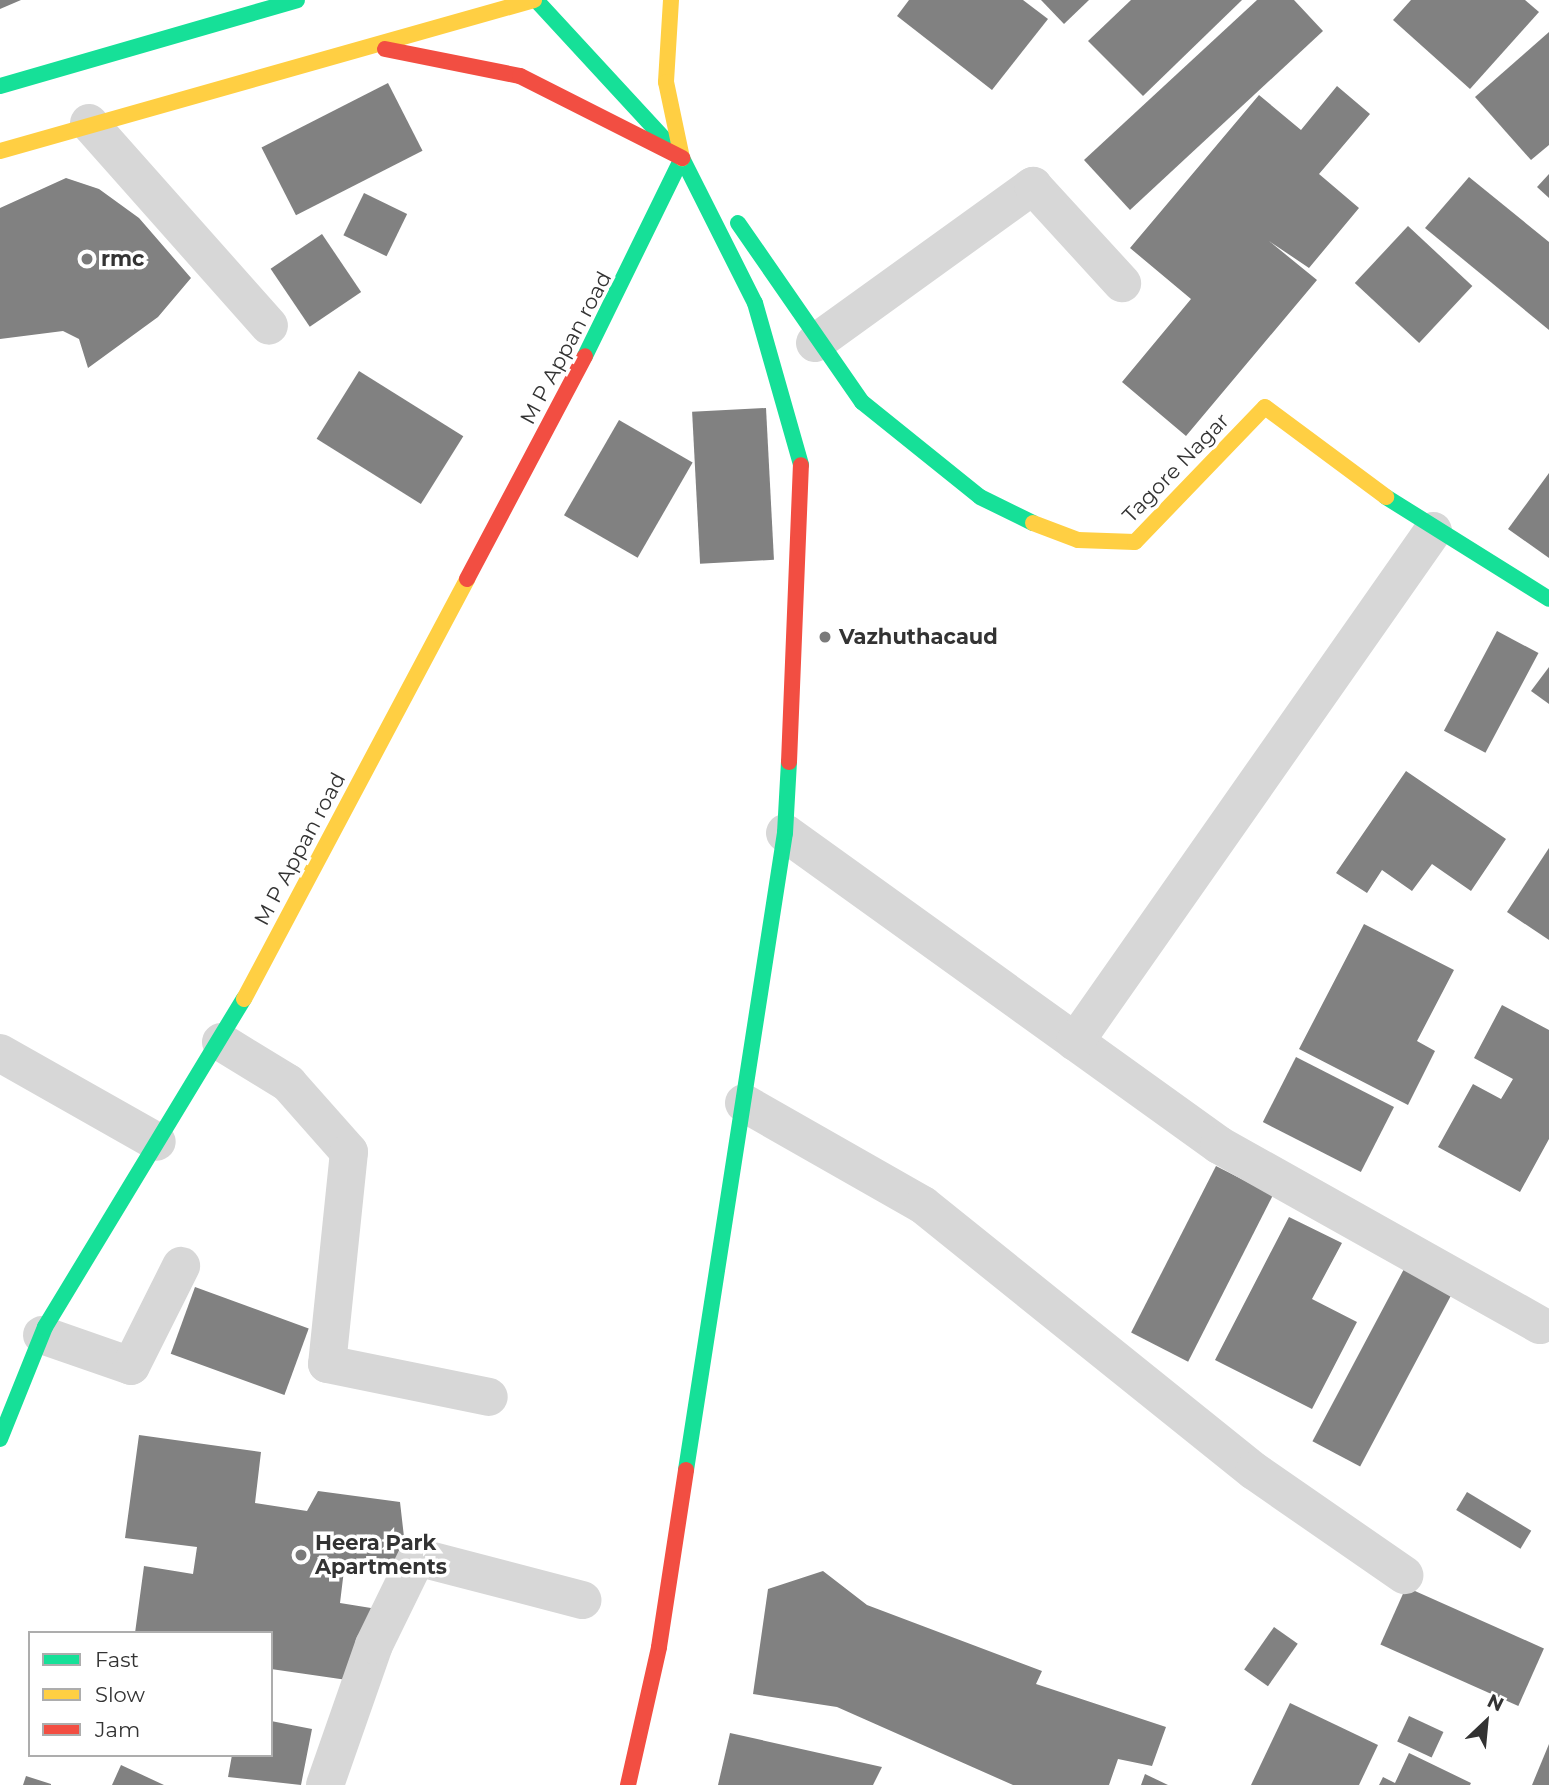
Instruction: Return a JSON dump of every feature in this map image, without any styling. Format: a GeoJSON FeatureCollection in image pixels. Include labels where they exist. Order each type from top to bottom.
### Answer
{"type":"FeatureCollection","features":[{"type":"Feature","properties":{"kind":"main road"},"geometry":{"type":"LineString","coordinates":[[0,86],[297,0]]}},
{"type":"Feature","properties":{"kind":"main road"},"geometry":{"type":"LineString","coordinates":[[0,151],[89,123],[535,0],[682,158]]}},
{"type":"Feature","properties":{"kind":"main road"},"geometry":{"type":"LineString","coordinates":[[628,1785],[659,1647],[785,833],[803,473],[755,303],[682,158],[666,82],[671,0]]}},
{"type":"Feature","properties":{"kind":"main road"},"geometry":{"type":"LineString","coordinates":[[367,47],[456,58],[520,76],[682,158]]}},
{"type":"Feature","properties":{"kind":"main road","name":"M P Appan road"},"geometry":{"type":"LineString","coordinates":[[0,1439],[42,1335],[220,1042],[629,274],[682,158]]}},
{"type":"Feature","properties":{"kind":"main road","name":"Tagore Nagar"},"geometry":{"type":"LineString","coordinates":[[682,158],[742,227],[815,343],[862,402],[980,497],[1078,540],[1135,542],[1265,407],[1433,531],[1549,599]]}},
{"type":"Feature","properties":{"kind":"street"},"geometry":{"type":"LineString","coordinates":[[89,123],[269,326]]}},
{"type":"Feature","properties":{"kind":"street"},"geometry":{"type":"LineString","coordinates":[[815,343],[1033,186],[1122,283]]}},
{"type":"Feature","properties":{"kind":"street"},"geometry":{"type":"LineString","coordinates":[[1075,1042],[1433,531]]}},
{"type":"Feature","properties":{"kind":"street"},"geometry":{"type":"LineString","coordinates":[[785,833],[1219,1145],[1541,1325]]}},
{"type":"Feature","properties":{"kind":"street"},"geometry":{"type":"LineString","coordinates":[[220,1042],[288,1083],[349,1152],[327,1364],[489,1396]]}},
{"type":"Feature","properties":{"kind":"street"},"geometry":{"type":"LineString","coordinates":[[0,1053],[157,1142]]}},
{"type":"Feature","properties":{"kind":"street"},"geometry":{"type":"LineString","coordinates":[[744,1103],[923,1205],[1254,1471],[1404,1575]]}},
{"type":"Feature","properties":{"kind":"street"},"geometry":{"type":"LineString","coordinates":[[42,1335],[131,1366],[181,1266]]}},
{"type":"Feature","properties":{"kind":"street"},"geometry":{"type":"LineString","coordinates":[[325,1785],[374,1645],[417,1557],[582,1600]]}},
{"type":"Feature","properties":{"kind":"building"},"geometry":{"type":"Polygon","coordinates":[[[0,0],[21,0],[0,9],[0,0]]]}},
{"type":"Feature","properties":{"kind":"building"},"geometry":{"type":"Polygon","coordinates":[[[909,0],[1023,0],[1048,19],[992,90],[897,16],[909,0]]]}},
{"type":"Feature","properties":{"kind":"building"},"geometry":{"type":"Polygon","coordinates":[[[1041,0],[1089,0],[1064,24],[1041,0]]]}},
{"type":"Feature","properties":{"kind":"building"},"geometry":{"type":"Polygon","coordinates":[[[1131,0],[1242,0],[1143,96],[1088,41],[1131,0]]]}},
{"type":"Feature","properties":{"kind":"building"},"geometry":{"type":"Polygon","coordinates":[[[1257,0],[1294,0],[1323,31],[1130,210],[1084,160],[1257,0]]]}},
{"type":"Feature","properties":{"kind":"building"},"geometry":{"type":"Polygon","coordinates":[[[1411,0],[1525,0],[1539,12],[1470,89],[1393,20],[1411,0]]]}},
{"type":"Feature","properties":{"kind":"building"},"geometry":{"type":"Polygon","coordinates":[[[1549,32],[1549,145],[1531,160],[1475,97],[1549,32]]]}},
{"type":"Feature","properties":{"kind":"building"},"geometry":{"type":"Polygon","coordinates":[[[388,83],[423,151],[296,215],[261,147],[388,83]]]}},
{"type":"Feature","properties":{"kind":"building"},"geometry":{"type":"Polygon","coordinates":[[[1337,86],[1370,114],[1319,174],[1359,208],[1309,268],[1269,241],[1317,280],[1186,436],[1122,382],[1191,299],[1130,248],[1259,95],[1301,130],[1337,86]]]}},
{"type":"Feature","properties":{"kind":"building"},"geometry":{"type":"Polygon","coordinates":[[[1549,174],[1549,198],[1537,187],[1549,174]]]}},
{"type":"Feature","properties":{"kind":"building"},"geometry":{"type":"Polygon","coordinates":[[[1469,177],[1549,242],[1549,330],[1425,228],[1469,177]]]}},
{"type":"Feature","properties":{"kind":"building","name":"rmc"},"geometry":{"type":"Polygon","coordinates":[[[66,178],[99,189],[139,218],[191,278],[158,317],[88,368],[79,339],[63,331],[0,339],[0,208],[66,178]]]}},
{"type":"Feature","properties":{"kind":"building"},"geometry":{"type":"Polygon","coordinates":[[[364,193],[407,214],[387,256],[343,235],[364,193]]]}},
{"type":"Feature","properties":{"kind":"building"},"geometry":{"type":"Polygon","coordinates":[[[1408,226],[1472,286],[1419,343],[1355,283],[1408,226]]]}},
{"type":"Feature","properties":{"kind":"building"},"geometry":{"type":"Polygon","coordinates":[[[322,234],[361,292],[310,327],[271,269],[322,234]]]}},
{"type":"Feature","properties":{"kind":"building"},"geometry":{"type":"Polygon","coordinates":[[[359,371],[463,436],[421,504],[317,439],[359,371]]]}},
{"type":"Feature","properties":{"kind":"building"},"geometry":{"type":"Polygon","coordinates":[[[766,408],[774,560],[700,564],[692,412],[766,408]]]}},
{"type":"Feature","properties":{"kind":"building"},"geometry":{"type":"Polygon","coordinates":[[[619,420],[693,463],[638,558],[564,515],[619,420]]]}},
{"type":"Feature","properties":{"kind":"building"},"geometry":{"type":"Polygon","coordinates":[[[1549,473],[1549,558],[1508,529],[1549,473]]]}},
{"type":"Feature","properties":{"kind":"building"},"geometry":{"type":"Polygon","coordinates":[[[1497,631],[1538,653],[1485,753],[1444,731],[1497,631]]]}},
{"type":"Feature","properties":{"kind":"building"},"geometry":{"type":"Polygon","coordinates":[[[1549,667],[1549,704],[1531,691],[1549,667]]]}},
{"type":"Feature","properties":{"kind":"building"},"geometry":{"type":"Polygon","coordinates":[[[1406,771],[1506,839],[1471,891],[1432,864],[1412,891],[1382,870],[1367,893],[1336,873],[1406,771]]]}},
{"type":"Feature","properties":{"kind":"building"},"geometry":{"type":"Polygon","coordinates":[[[1549,848],[1549,940],[1507,912],[1549,848]]]}},
{"type":"Feature","properties":{"kind":"building"},"geometry":{"type":"Polygon","coordinates":[[[1364,924],[1454,970],[1417,1041],[1435,1051],[1408,1105],[1299,1049],[1364,924]]]}},
{"type":"Feature","properties":{"kind":"building"},"geometry":{"type":"Polygon","coordinates":[[[1502,1005],[1549,1030],[1549,1139],[1520,1192],[1438,1147],[1473,1084],[1501,1099],[1513,1079],[1474,1058],[1502,1005]]]}},
{"type":"Feature","properties":{"kind":"building"},"geometry":{"type":"Polygon","coordinates":[[[1296,1057],[1394,1107],[1361,1172],[1263,1122],[1296,1057]]]}},
{"type":"Feature","properties":{"kind":"building"},"geometry":{"type":"Polygon","coordinates":[[[1216,1166],[1273,1195],[1188,1362],[1131,1333],[1216,1166]]]}},
{"type":"Feature","properties":{"kind":"building"},"geometry":{"type":"Polygon","coordinates":[[[1289,1217],[1342,1243],[1312,1299],[1357,1322],[1312,1409],[1215,1360],[1289,1217]]]}},
{"type":"Feature","properties":{"kind":"building"},"geometry":{"type":"Polygon","coordinates":[[[1404,1269],[1452,1294],[1360,1467],[1312,1441],[1404,1269]]]}},
{"type":"Feature","properties":{"kind":"building"},"geometry":{"type":"Polygon","coordinates":[[[195,1287],[309,1328],[284,1395],[171,1354],[195,1287]]]}},
{"type":"Feature","properties":{"kind":"building","name":"Heera Park Apartments"},"geometry":{"type":"Polygon","coordinates":[[[139,1435],[261,1452],[255,1503],[307,1511],[318,1491],[400,1502],[407,1563],[344,1570],[340,1603],[371,1608],[361,1682],[273,1669],[273,1631],[135,1631],[144,1566],[193,1574],[197,1547],[125,1538],[139,1435]]]}},
{"type":"Feature","properties":{"kind":"building"},"geometry":{"type":"Polygon","coordinates":[[[1467,1492],[1531,1531],[1520,1549],[1456,1510],[1467,1492]]]}},
{"type":"Feature","properties":{"kind":"building"},"geometry":{"type":"Polygon","coordinates":[[[823,1571],[867,1605],[1042,1671],[1036,1684],[1166,1727],[1152,1766],[1118,1759],[1109,1785],[1013,1785],[837,1707],[753,1694],[768,1589],[823,1571]]]}},
{"type":"Feature","properties":{"kind":"building"},"geometry":{"type":"Polygon","coordinates":[[[1406,1587],[1544,1648],[1518,1706],[1380,1645],[1406,1587]]]}},
{"type":"Feature","properties":{"kind":"building"},"geometry":{"type":"Polygon","coordinates":[[[1274,1627],[1298,1644],[1268,1686],[1244,1670],[1274,1627]]]}},
{"type":"Feature","properties":{"kind":"building"},"geometry":{"type":"Polygon","coordinates":[[[1290,1703],[1378,1745],[1359,1785],[1251,1785],[1290,1703]]]}},
{"type":"Feature","properties":{"kind":"building"},"geometry":{"type":"Polygon","coordinates":[[[1409,1716],[1443,1732],[1432,1757],[1397,1741],[1409,1716]]]}},
{"type":"Feature","properties":{"kind":"building"},"geometry":{"type":"Polygon","coordinates":[[[273,1721],[312,1729],[301,1785],[228,1777],[232,1757],[273,1757],[273,1721]]]}},
{"type":"Feature","properties":{"kind":"building"},"geometry":{"type":"Polygon","coordinates":[[[730,1733],[882,1767],[873,1785],[718,1785],[730,1733]]]}},
{"type":"Feature","properties":{"kind":"building"},"geometry":{"type":"Polygon","coordinates":[[[1549,1744],[1549,1785],[1532,1785],[1549,1744]]]}},
{"type":"Feature","properties":{"kind":"building"},"geometry":{"type":"Polygon","coordinates":[[[1409,1753],[1471,1783],[1470,1785],[1379,1785],[1383,1777],[1395,1783],[1409,1753]]]}},
{"type":"Feature","properties":{"kind":"building"},"geometry":{"type":"Polygon","coordinates":[[[121,1765],[164,1785],[112,1785],[121,1765]]]}},
{"type":"Feature","properties":{"kind":"building"},"geometry":{"type":"Polygon","coordinates":[[[1145,1774],[1168,1785],[1141,1785],[1145,1774]]]}},
{"type":"Feature","properties":{"kind":"building"},"geometry":{"type":"Polygon","coordinates":[[[26,1776],[51,1784],[51,1785],[23,1785],[26,1776]]]}},
{"type":"Feature","properties":{"kind":"traffic: fast"},"geometry":{"type":"LineString","coordinates":[[0,86],[297,0]]}},
{"type":"Feature","properties":{"kind":"traffic: fast"},"geometry":{"type":"LineString","coordinates":[[536,0],[682,158],[755,303],[801,465]]}},
{"type":"Feature","properties":{"kind":"traffic: fast"},"geometry":{"type":"LineString","coordinates":[[585,356],[682,158]]}},
{"type":"Feature","properties":{"kind":"traffic: fast"},"geometry":{"type":"LineString","coordinates":[[738,223],[862,402],[980,497],[1033,523]]}},
{"type":"Feature","properties":{"kind":"traffic: fast"},"geometry":{"type":"LineString","coordinates":[[1386,497],[1549,599]]}},
{"type":"Feature","properties":{"kind":"traffic: fast"},"geometry":{"type":"LineString","coordinates":[[686,1470],[785,833],[789,762]]}},
{"type":"Feature","properties":{"kind":"traffic: fast"},"geometry":{"type":"LineString","coordinates":[[0,1439],[45,1327],[244,999]]}},
{"type":"Feature","properties":{"kind":"traffic: slow"},"geometry":{"type":"LineString","coordinates":[[0,151],[534,0]]}},
{"type":"Feature","properties":{"kind":"traffic: slow"},"geometry":{"type":"LineString","coordinates":[[671,0],[666,82],[682,158]]}},
{"type":"Feature","properties":{"kind":"traffic: slow"},"geometry":{"type":"LineString","coordinates":[[1033,523],[1078,540],[1135,542],[1265,407],[1386,497]]}},
{"type":"Feature","properties":{"kind":"traffic: slow"},"geometry":{"type":"LineString","coordinates":[[244,999],[467,579]]}},
{"type":"Feature","properties":{"kind":"traffic: jam"},"geometry":{"type":"LineString","coordinates":[[385,49],[520,76],[682,158]]}},
{"type":"Feature","properties":{"kind":"traffic: jam"},"geometry":{"type":"LineString","coordinates":[[467,579],[585,356]]}},
{"type":"Feature","properties":{"kind":"traffic: jam"},"geometry":{"type":"LineString","coordinates":[[789,762],[801,465]]}},
{"type":"Feature","properties":{"kind":"traffic: jam"},"geometry":{"type":"LineString","coordinates":[[628,1785],[659,1647],[686,1470]]}},
{"type":"Feature","properties":{"kind":"place","name":"rmc"},"geometry":{"type":"Point","coordinates":[87,259]}},
{"type":"Feature","properties":{"kind":"place","name":"Vazhuthacaud"},"geometry":{"type":"Point","coordinates":[825,637]}},
{"type":"Feature","properties":{"kind":"place","name":"Heera Park Apartments"},"geometry":{"type":"Point","coordinates":[301,1555]}}]}
